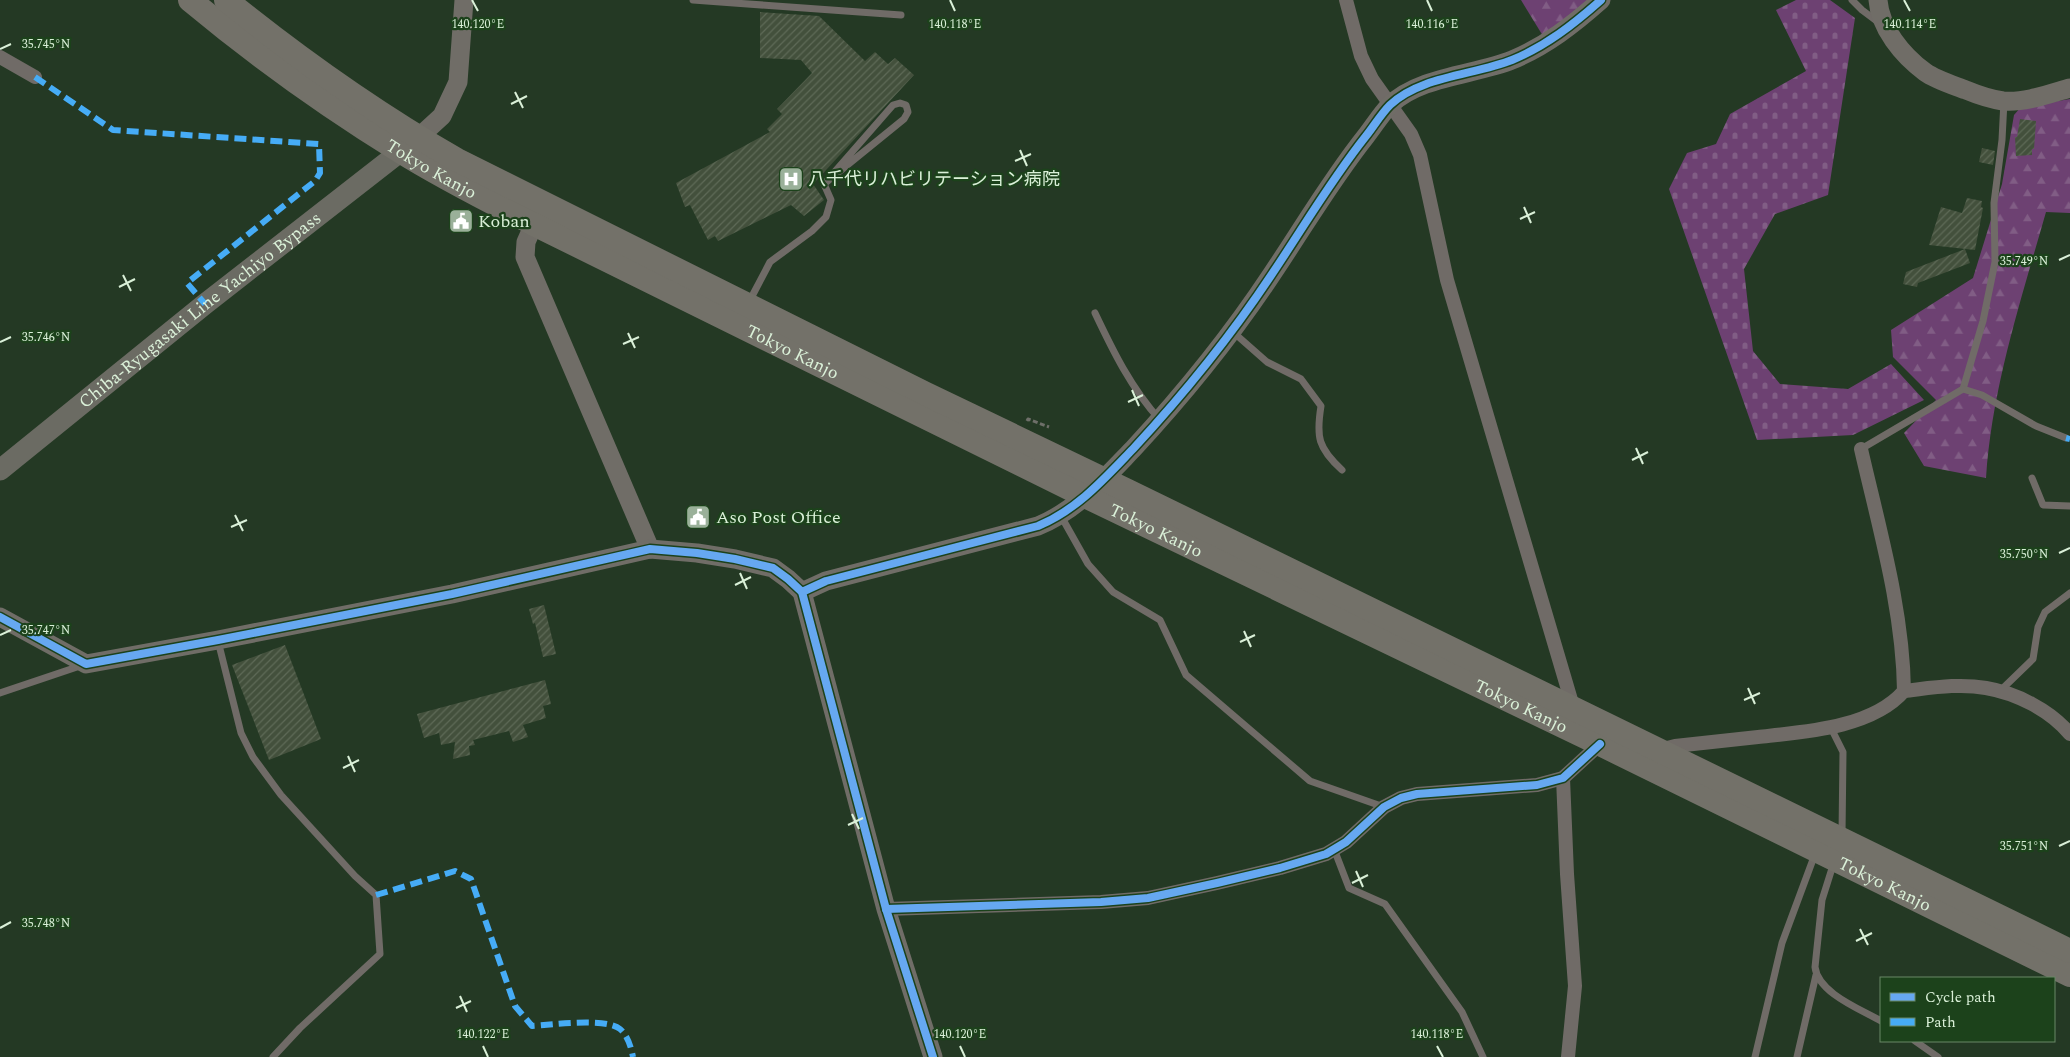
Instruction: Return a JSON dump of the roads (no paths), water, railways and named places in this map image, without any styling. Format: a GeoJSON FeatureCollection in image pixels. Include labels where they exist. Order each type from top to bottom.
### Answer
{"type":"FeatureCollection","features":[{"type":"Feature","properties":{"kind":"highway","name":"Tokyo Kanjo"},"geometry":{"type":"LineString","coordinates":[[190,0],[232,35],[288,76],[409,144],[534,224],[1085,496],[1600,744],[1834,850],[2070,951]]}},
{"type":"Feature","properties":{"kind":"highway","name":"Tokyo Kanjo"},"geometry":{"type":"LineString","coordinates":[[226,0],[409,144],[457,160],[747,306],[1659,750],[1834,850],[2070,975]]}},
{"type":"Feature","properties":{"kind":"main road","name":"Chiba-Ryugasaki Line Yachiyo Bypass"},"geometry":{"type":"LineString","coordinates":[[0,470],[205,304],[409,144]]}},
{"type":"Feature","properties":{"kind":"street"},"geometry":{"type":"LineString","coordinates":[[409,144],[442,116],[458,82],[464,0]]}},
{"type":"Feature","properties":{"kind":"street"},"geometry":{"type":"LineString","coordinates":[[1346,0],[1361,56],[1372,79],[1411,134],[1420,155],[1447,280],[1574,710]]}},
{"type":"Feature","properties":{"kind":"street"},"geometry":{"type":"LineString","coordinates":[[802,592],[826,581],[1026,529],[1060,515],[1104,479],[1160,420],[1232,330],[1272,274],[1342,166],[1391,104],[1414,90],[1433,82],[1510,61],[1533,51],[1554,39],[1601,0]]}},
{"type":"Feature","properties":{"kind":"street"},"geometry":{"type":"LineString","coordinates":[[1878,0],[1879,11],[1886,28],[1908,57],[1925,72],[1980,95],[2004,101],[2018,100],[2070,88]]}},
{"type":"Feature","properties":{"kind":"street"},"geometry":{"type":"LineString","coordinates":[[0,57],[34,77]]}},
{"type":"Feature","properties":{"kind":"street"},"geometry":{"type":"LineString","coordinates":[[534,224],[526,242],[525,257],[650,550]]}},
{"type":"Feature","properties":{"kind":"street"},"geometry":{"type":"LineString","coordinates":[[1861,449],[1897,612],[1904,663],[1904,691]]}},
{"type":"Feature","properties":{"kind":"street"},"geometry":{"type":"LineString","coordinates":[[0,617],[86,664],[452,594],[650,550],[697,553],[735,559],[772,568],[802,592],[886,909],[933,1057]]}},
{"type":"Feature","properties":{"kind":"street"},"geometry":{"type":"LineString","coordinates":[[1659,750],[1675,746],[1831,728],[1888,705],[1904,691],[1945,686],[1984,688],[2036,706],[2063,726],[2070,734]]}},
{"type":"Feature","properties":{"kind":"street"},"geometry":{"type":"LineString","coordinates":[[886,909],[1045,904],[1148,898],[1280,868],[1326,854],[1346,842],[1384,807],[1400,798],[1417,794],[1537,785],[1563,778],[1600,744]]}},
{"type":"Feature","properties":{"kind":"street"},"geometry":{"type":"LineString","coordinates":[[1563,778],[1567,874],[1575,986],[1568,1057]]}},
{"type":"Feature","properties":{"kind":"lane"},"geometry":{"type":"LineString","coordinates":[[693,0],[901,15]]}},
{"type":"Feature","properties":{"kind":"lane"},"geometry":{"type":"LineString","coordinates":[[1852,0],[1886,28]]}},
{"type":"Feature","properties":{"kind":"lane"},"geometry":{"type":"LineString","coordinates":[[1861,449],[1963,389],[1983,321],[1995,262],[1994,203],[2002,140],[2004,101]]}},
{"type":"Feature","properties":{"kind":"lane"},"geometry":{"type":"LineString","coordinates":[[900,103],[906,105],[908,112],[904,118],[824,184],[893,105],[900,103]]}},
{"type":"Feature","properties":{"kind":"lane"},"geometry":{"type":"LineString","coordinates":[[747,306],[770,262],[812,231],[826,217],[831,200],[824,184]]}},
{"type":"Feature","properties":{"kind":"lane"},"geometry":{"type":"LineString","coordinates":[[1095,313],[1119,364],[1144,402],[1160,420]]}},
{"type":"Feature","properties":{"kind":"lane"},"geometry":{"type":"LineString","coordinates":[[1232,330],[1267,362],[1301,379],[1321,406],[1318,424],[1321,445],[1330,459],[1342,470]]}},
{"type":"Feature","properties":{"kind":"lane"},"geometry":{"type":"LineString","coordinates":[[1963,389],[1982,395],[2036,426],[2066,438]]}},
{"type":"Feature","properties":{"kind":"lane"},"geometry":{"type":"LineString","coordinates":[[2032,478],[2043,505],[2070,506]]}},
{"type":"Feature","properties":{"kind":"lane"},"geometry":{"type":"LineString","coordinates":[[1060,515],[1088,564],[1113,592],[1160,620],[1186,675],[1310,781],[1384,807]]}},
{"type":"Feature","properties":{"kind":"lane"},"geometry":{"type":"LineString","coordinates":[[1999,692],[2033,659],[2038,627],[2045,612],[2070,593]]}},
{"type":"Feature","properties":{"kind":"lane"},"geometry":{"type":"LineString","coordinates":[[218,640],[241,734],[253,757],[281,795],[355,876],[376,895],[380,954],[300,1028],[273,1057]]}},
{"type":"Feature","properties":{"kind":"lane"},"geometry":{"type":"LineString","coordinates":[[0,693],[86,664]]}},
{"type":"Feature","properties":{"kind":"lane"},"geometry":{"type":"LineString","coordinates":[[1797,1057],[1816,975],[1815,967],[1822,900],[1834,850],[1843,752],[1831,728]]}},
{"type":"Feature","properties":{"kind":"lane"},"geometry":{"type":"LineString","coordinates":[[1334,849],[1349,888],[1385,904],[1462,1012],[1483,1057]]}},
{"type":"Feature","properties":{"kind":"lane"},"geometry":{"type":"LineString","coordinates":[[1755,1057],[1782,943],[1834,850]]}},
{"type":"Feature","properties":{"kind":"lane"},"geometry":{"type":"LineString","coordinates":[[1816,975],[1822,985],[1831,992],[1880,1020]]}},
{"type":"Feature","properties":{"kind":"lane"},"geometry":{"type":"LineString","coordinates":[[1916,1042],[1938,1057]]}},
{"type":"Feature","properties":{"kind":"place","name":"八千代リハビリテーション病院"},"geometry":{"type":"Point","coordinates":[791,179]}},
{"type":"Feature","properties":{"kind":"place","name":"Koban"},"geometry":{"type":"Point","coordinates":[461,221]}},
{"type":"Feature","properties":{"kind":"place","name":"Aso Post Office"},"geometry":{"type":"Point","coordinates":[698,517]}}]}
